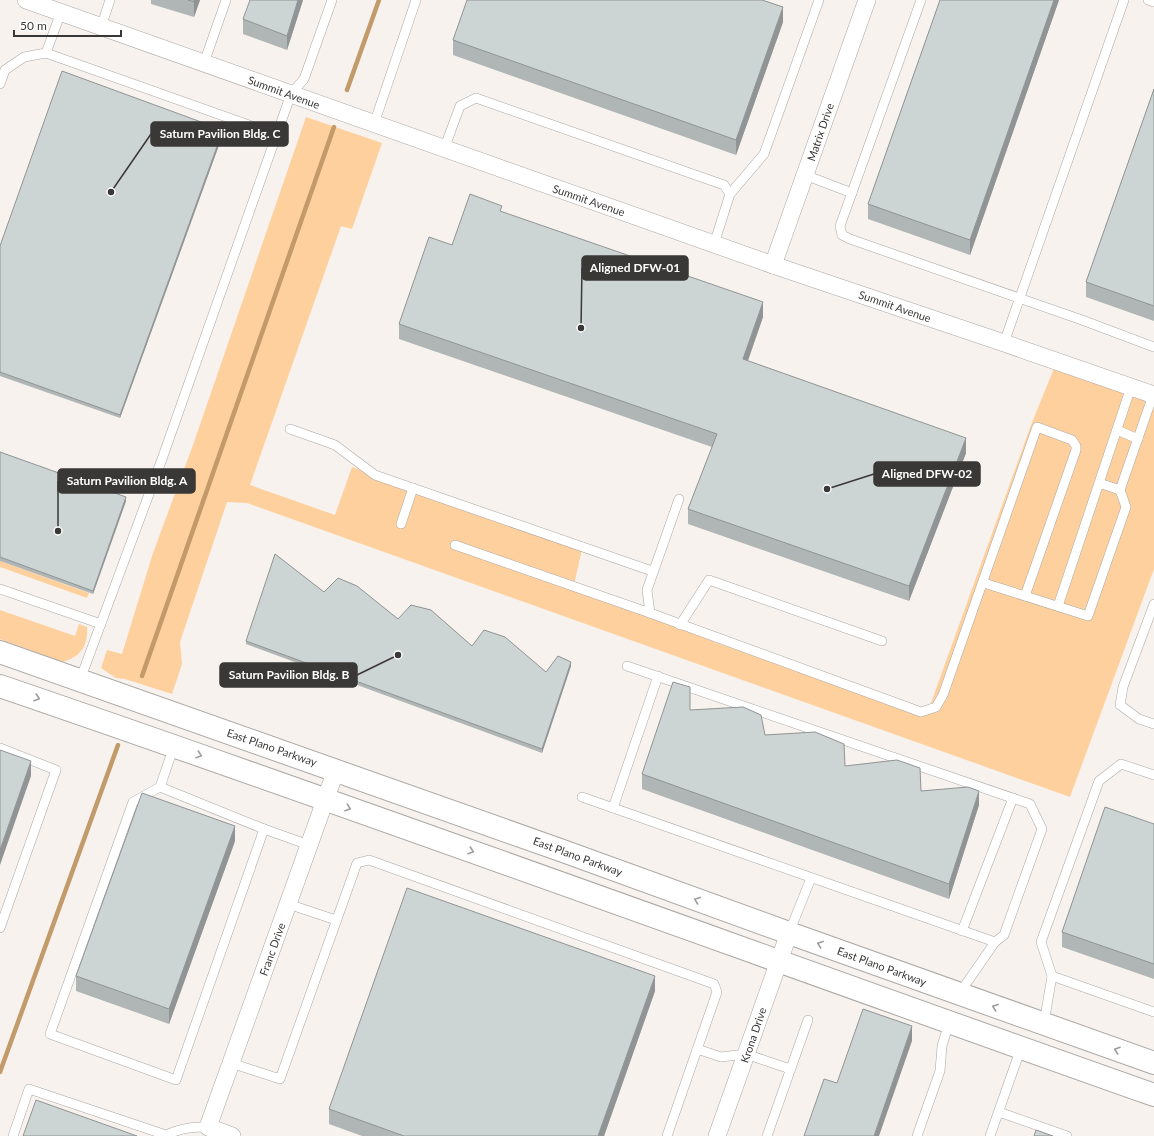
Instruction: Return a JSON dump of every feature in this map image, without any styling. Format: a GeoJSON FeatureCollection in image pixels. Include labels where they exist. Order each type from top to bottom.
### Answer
{"type":"FeatureCollection","features":[{"type":"Feature","properties":{"kind":"main road","name":"East Plano Parkway"},"geometry":{"type":"LineString","coordinates":[[0,652],[336,770],[1044,1025],[1154,1063]]}},
{"type":"Feature","properties":{"kind":"main road"},"geometry":{"type":"LineString","coordinates":[[0,686],[122,727],[1154,1095]]}},
{"type":"Feature","properties":{"kind":"main road"},"geometry":{"type":"LineString","coordinates":[[122,727],[132,698]]}},
{"type":"Feature","properties":{"kind":"main road"},"geometry":{"type":"LineString","coordinates":[[553,880],[563,851]]}},
{"type":"Feature","properties":{"kind":"main road"},"geometry":{"type":"LineString","coordinates":[[949,1023],[959,994]]}},
{"type":"Feature","properties":{"kind":"street","name":"Summit Avenue"},"geometry":{"type":"LineString","coordinates":[[26,0],[773,265],[1154,395]]}},
{"type":"Feature","properties":{"kind":"street","name":"Matrix Drive"},"geometry":{"type":"LineString","coordinates":[[773,265],[867,0]]}},
{"type":"Feature","properties":{"kind":"street","name":"Franc Drive"},"geometry":{"type":"LineString","coordinates":[[208,1128],[336,770]]}},
{"type":"Feature","properties":{"kind":"street","name":"Krona Drive"},"geometry":{"type":"LineString","coordinates":[[717,1136],[789,933]]}},
{"type":"Feature","properties":{"kind":"street"},"geometry":{"type":"LineString","coordinates":[[208,1128],[232,1136]]}},
{"type":"Feature","properties":{"kind":"lane"},"geometry":{"type":"LineString","coordinates":[[101,27],[110,0]]}},
{"type":"Feature","properties":{"kind":"lane"},"geometry":{"type":"LineString","coordinates":[[204,63],[226,0]]}},
{"type":"Feature","properties":{"kind":"lane"},"geometry":{"type":"LineString","coordinates":[[80,680],[162,458],[291,94],[304,79],[332,0]]}},
{"type":"Feature","properties":{"kind":"lane"},"geometry":{"type":"LineString","coordinates":[[374,124],[416,0]]}},
{"type":"Feature","properties":{"kind":"lane"},"geometry":{"type":"LineString","coordinates":[[714,244],[730,194],[764,154],[819,0]]}},
{"type":"Feature","properties":{"kind":"lane"},"geometry":{"type":"LineString","coordinates":[[921,0],[840,226],[842,235],[1154,347]]}},
{"type":"Feature","properties":{"kind":"lane"},"geometry":{"type":"LineString","coordinates":[[1004,343],[1124,0]]}},
{"type":"Feature","properties":{"kind":"lane"},"geometry":{"type":"LineString","coordinates":[[1148,0],[1154,2]]}},
{"type":"Feature","properties":{"kind":"lane"},"geometry":{"type":"LineString","coordinates":[[46,53],[61,12]]}},
{"type":"Feature","properties":{"kind":"lane"},"geometry":{"type":"LineString","coordinates":[[0,84],[5,70],[24,57],[46,53],[277,135]]}},
{"type":"Feature","properties":{"kind":"lane"},"geometry":{"type":"LineString","coordinates":[[444,149],[460,106],[476,98],[724,185],[730,194]]}},
{"type":"Feature","properties":{"kind":"lane"},"geometry":{"type":"LineString","coordinates":[[805,175],[852,193]]}},
{"type":"Feature","properties":{"kind":"lane"},"geometry":{"type":"LineString","coordinates":[[1058,606],[1131,387]]}},
{"type":"Feature","properties":{"kind":"lane"},"geometry":{"type":"LineString","coordinates":[[984,583],[1088,616],[1126,508],[1120,490],[1154,395]]}},
{"type":"Feature","properties":{"kind":"lane"},"geometry":{"type":"LineString","coordinates":[[455,545],[650,613],[921,712],[936,707],[943,695],[984,583],[1037,427],[1072,440],[1076,446],[1076,450],[1025,596]]}},
{"type":"Feature","properties":{"kind":"lane"},"geometry":{"type":"LineString","coordinates":[[290,429],[335,445],[375,475],[652,571]]}},
{"type":"Feature","properties":{"kind":"lane"},"geometry":{"type":"LineString","coordinates":[[1117,430],[1138,438]]}},
{"type":"Feature","properties":{"kind":"lane"},"geometry":{"type":"LineString","coordinates":[[1099,483],[1120,490]]}},
{"type":"Feature","properties":{"kind":"lane"},"geometry":{"type":"LineString","coordinates":[[401,524],[413,488]]}},
{"type":"Feature","properties":{"kind":"lane"},"geometry":{"type":"LineString","coordinates":[[650,613],[647,590],[652,571],[679,499]]}},
{"type":"Feature","properties":{"kind":"lane"},"geometry":{"type":"LineString","coordinates":[[680,625],[709,580],[882,641]]}},
{"type":"Feature","properties":{"kind":"lane"},"geometry":{"type":"LineString","coordinates":[[0,589],[101,624]]}},
{"type":"Feature","properties":{"kind":"lane"},"geometry":{"type":"LineString","coordinates":[[1154,604],[1123,687],[1120,705],[1139,719],[1154,724]]}},
{"type":"Feature","properties":{"kind":"lane"},"geometry":{"type":"LineString","coordinates":[[627,666],[1030,804],[1042,829],[1004,935],[995,942],[959,994]]}},
{"type":"Feature","properties":{"kind":"lane"},"geometry":{"type":"LineString","coordinates":[[613,808],[658,676]]}},
{"type":"Feature","properties":{"kind":"lane"},"geometry":{"type":"LineString","coordinates":[[174,746],[160,786],[133,802],[50,1034],[176,1080],[264,829]]}},
{"type":"Feature","properties":{"kind":"lane"},"geometry":{"type":"LineString","coordinates":[[0,748],[56,770],[0,928]]}},
{"type":"Feature","properties":{"kind":"lane"},"geometry":{"type":"LineString","coordinates":[[1044,1025],[1052,976],[1042,942],[1099,781],[1121,764],[1154,776]]}},
{"type":"Feature","properties":{"kind":"lane"},"geometry":{"type":"LineString","coordinates":[[160,786],[264,829],[309,845]]}},
{"type":"Feature","properties":{"kind":"lane"},"geometry":{"type":"LineString","coordinates":[[582,797],[995,942]]}},
{"type":"Feature","properties":{"kind":"lane"},"geometry":{"type":"LineString","coordinates":[[962,930],[1012,798]]}},
{"type":"Feature","properties":{"kind":"lane"},"geometry":{"type":"LineString","coordinates":[[231,1063],[280,1080],[357,863],[369,860],[714,984],[717,992],[667,1136]]}},
{"type":"Feature","properties":{"kind":"lane"},"geometry":{"type":"LineString","coordinates":[[789,933],[811,878]]}},
{"type":"Feature","properties":{"kind":"lane"},"geometry":{"type":"LineString","coordinates":[[288,904],[336,920]]}},
{"type":"Feature","properties":{"kind":"lane"},"geometry":{"type":"LineString","coordinates":[[1052,976],[1154,1012]]}},
{"type":"Feature","properties":{"kind":"lane"},"geometry":{"type":"LineString","coordinates":[[767,1136],[808,1020]]}},
{"type":"Feature","properties":{"kind":"lane"},"geometry":{"type":"LineString","coordinates":[[917,1136],[940,1071],[942,1046],[949,1023]]}},
{"type":"Feature","properties":{"kind":"lane"},"geometry":{"type":"LineString","coordinates":[[990,1136],[1021,1048]]}},
{"type":"Feature","properties":{"kind":"lane"},"geometry":{"type":"LineString","coordinates":[[697,1049],[721,1057],[746,1054],[790,1069]]}},
{"type":"Feature","properties":{"kind":"lane"},"geometry":{"type":"LineString","coordinates":[[13,1136],[29,1089],[166,1136],[178,1130],[192,1127],[208,1128]]}},
{"type":"Feature","properties":{"kind":"lane"},"geometry":{"type":"LineString","coordinates":[[999,1112],[1067,1136]]}},
{"type":"Feature","properties":{"kind":"shaded area"},"geometry":{"type":"Polygon","coordinates":[[[306,117],[382,143],[352,229],[341,226],[250,485],[335,515],[352,467],[582,549],[574,585],[717,643],[927,714],[1031,425],[1055,366],[1154,401],[1154,569],[1070,797],[247,503],[227,502],[180,642],[182,664],[172,694],[125,679],[116,678],[101,668],[107,650],[122,654],[153,553],[193,445],[306,117]]]}},
{"type":"Feature","properties":{"kind":"shaded area"},"geometry":{"type":"Polygon","coordinates":[[[0,561],[89,593],[87,598],[0,567],[0,561]]]}},
{"type":"Feature","properties":{"kind":"shaded area"},"geometry":{"type":"Polygon","coordinates":[[[0,610],[75,636],[79,624],[87,627],[85,645],[79,654],[62,662],[0,639],[0,610]]]}},
{"type":"Feature","properties":{"kind":"building"},"geometry":{"type":"Polygon","coordinates":[[[250,0],[298,0],[287,36],[243,19],[250,0]]]}},
{"type":"Feature","properties":{"kind":"building"},"geometry":{"type":"Polygon","coordinates":[[[467,0],[762,0],[783,7],[736,140],[453,40],[467,0]]]}},
{"type":"Feature","properties":{"kind":"building"},"geometry":{"type":"Polygon","coordinates":[[[940,0],[1054,0],[970,240],[868,204],[940,0]]]}},
{"type":"Feature","properties":{"kind":"building"},"geometry":{"type":"Polygon","coordinates":[[[62,71],[223,130],[120,415],[0,372],[0,246],[62,71]]]}},
{"type":"Feature","properties":{"kind":"building"},"geometry":{"type":"Polygon","coordinates":[[[1154,89],[1154,306],[1086,282],[1154,89]]]}},
{"type":"Feature","properties":{"kind":"building"},"geometry":{"type":"Polygon","coordinates":[[[470,194],[502,206],[500,211],[763,302],[743,359],[966,438],[909,586],[688,509],[717,434],[399,324],[429,237],[452,245],[470,194]]]}},
{"type":"Feature","properties":{"kind":"building"},"geometry":{"type":"Polygon","coordinates":[[[0,452],[126,497],[93,591],[0,557],[0,452]]]}},
{"type":"Feature","properties":{"kind":"building"},"geometry":{"type":"Polygon","coordinates":[[[275,554],[324,592],[338,578],[357,586],[398,619],[411,605],[431,610],[472,646],[484,630],[505,637],[546,672],[558,656],[571,662],[542,749],[246,641],[275,554]]]}},
{"type":"Feature","properties":{"kind":"building"},"geometry":{"type":"Polygon","coordinates":[[[673,682],[690,687],[690,710],[743,707],[761,715],[765,735],[815,732],[844,744],[845,766],[897,760],[920,768],[921,791],[968,787],[979,791],[949,884],[642,774],[673,682]]]}},
{"type":"Feature","properties":{"kind":"building"},"geometry":{"type":"Polygon","coordinates":[[[0,750],[31,761],[0,850],[0,750]]]}},
{"type":"Feature","properties":{"kind":"building"},"geometry":{"type":"Polygon","coordinates":[[[142,793],[235,826],[169,1009],[76,976],[142,793]]]}},
{"type":"Feature","properties":{"kind":"building"},"geometry":{"type":"Polygon","coordinates":[[[1105,807],[1154,824],[1154,964],[1062,932],[1105,807]]]}},
{"type":"Feature","properties":{"kind":"building"},"geometry":{"type":"Polygon","coordinates":[[[407,888],[655,976],[598,1136],[404,1136],[329,1109],[407,888]]]}},
{"type":"Feature","properties":{"kind":"building"},"geometry":{"type":"Polygon","coordinates":[[[863,1009],[912,1026],[874,1136],[804,1136],[824,1079],[837,1083],[863,1009]]]}},
{"type":"Feature","properties":{"kind":"building"},"geometry":{"type":"Polygon","coordinates":[[[36,1100],[137,1136],[23,1136],[36,1100]]]}},
{"type":"Feature","properties":{"kind":"building"},"geometry":{"type":"Polygon","coordinates":[[[1036,1130],[1053,1136],[1034,1136],[1036,1130]]]}},
{"type":"Feature","properties":{"kind":"waterway"},"geometry":{"type":"LineString","coordinates":[[347,90],[379,0]]}},
{"type":"Feature","properties":{"kind":"waterway"},"geometry":{"type":"LineString","coordinates":[[142,676],[334,127]]}},
{"type":"Feature","properties":{"kind":"waterway"},"geometry":{"type":"LineString","coordinates":[[0,1072],[118,745]]}},
{"type":"Feature","properties":{"kind":"place","name":"Saturn Pavilion Bldg. C"},"geometry":{"type":"Point","coordinates":[111,192]}},
{"type":"Feature","properties":{"kind":"place","name":"Aligned DFW-01"},"geometry":{"type":"Point","coordinates":[581,328]}},
{"type":"Feature","properties":{"kind":"place","name":"Aligned DFW-02"},"geometry":{"type":"Point","coordinates":[827,489]}},
{"type":"Feature","properties":{"kind":"place","name":"Saturn Pavilion Bldg. A"},"geometry":{"type":"Point","coordinates":[58,531]}},
{"type":"Feature","properties":{"kind":"place","name":"Saturn Pavilion Bldg. B"},"geometry":{"type":"Point","coordinates":[398,655]}}]}
